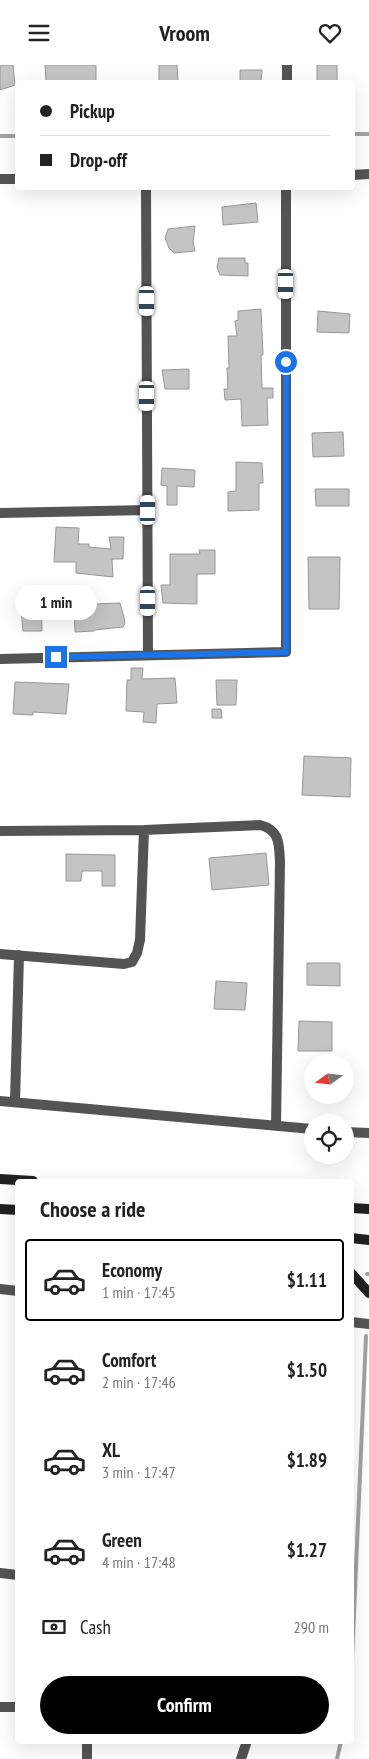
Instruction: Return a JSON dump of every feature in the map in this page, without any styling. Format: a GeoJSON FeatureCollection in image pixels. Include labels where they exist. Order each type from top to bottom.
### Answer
{"type":"FeatureCollection","features":[{"type":"Feature","properties":{"kind":"main road"},"geometry":{"type":"LineString","coordinates":[[0,1179],[15,1180]]}},
{"type":"Feature","properties":{"kind":"main road"},"geometry":{"type":"LineString","coordinates":[[354,1208],[369,1209]]}},
{"type":"Feature","properties":{"kind":"main road"},"geometry":{"type":"LineString","coordinates":[[0,1209],[15,1210]]}},
{"type":"Feature","properties":{"kind":"main road"},"geometry":{"type":"LineString","coordinates":[[354,1238],[369,1239]]}},
{"type":"Feature","properties":{"kind":"main road"},"geometry":{"type":"LineString","coordinates":[[354,1276],[369,1293]]}},
{"type":"Feature","properties":{"kind":"street"},"geometry":{"type":"LineString","coordinates":[[287,65],[287,80]]}},
{"type":"Feature","properties":{"kind":"street"},"geometry":{"type":"LineString","coordinates":[[355,175],[369,174]]}},
{"type":"Feature","properties":{"kind":"street"},"geometry":{"type":"LineString","coordinates":[[0,179],[15,179]]}},
{"type":"Feature","properties":{"kind":"street"},"geometry":{"type":"LineString","coordinates":[[146,190],[148,655]]}},
{"type":"Feature","properties":{"kind":"street"},"geometry":{"type":"LineString","coordinates":[[0,659],[286,652],[286,190]]}},
{"type":"Feature","properties":{"kind":"street"},"geometry":{"type":"LineString","coordinates":[[0,513],[148,510]]}},
{"type":"Feature","properties":{"kind":"street"},"geometry":{"type":"LineString","coordinates":[[0,831],[144,830],[260,825],[267,827],[279,840],[280,862],[276,1126]]}},
{"type":"Feature","properties":{"kind":"street"},"geometry":{"type":"LineString","coordinates":[[0,954],[124,964],[132,962],[137,953],[140,940],[144,830]]}},
{"type":"Feature","properties":{"kind":"street"},"geometry":{"type":"LineString","coordinates":[[15,1102],[19,955]]}},
{"type":"Feature","properties":{"kind":"street"},"geometry":{"type":"LineString","coordinates":[[0,1101],[304,1128]]}},
{"type":"Feature","properties":{"kind":"street"},"geometry":{"type":"LineString","coordinates":[[354,1132],[369,1133]]}},
{"type":"Feature","properties":{"kind":"street"},"geometry":{"type":"LineString","coordinates":[[0,1289],[15,1291]]}},
{"type":"Feature","properties":{"kind":"street"},"geometry":{"type":"LineString","coordinates":[[354,1322],[369,1324]]}},
{"type":"Feature","properties":{"kind":"street"},"geometry":{"type":"LineString","coordinates":[[0,1573],[15,1575]]}},
{"type":"Feature","properties":{"kind":"street"},"geometry":{"type":"LineString","coordinates":[[0,1707],[15,1707]]}},
{"type":"Feature","properties":{"kind":"street"},"geometry":{"type":"LineString","coordinates":[[87,1744],[87,1759]]}},
{"type":"Feature","properties":{"kind":"street"},"geometry":{"type":"LineString","coordinates":[[241,1759],[246,1744]]}},
{"type":"Feature","properties":{"kind":"building"},"geometry":{"type":"Polygon","coordinates":[[[0,65],[13,65],[15,85],[0,90],[0,65]]]}},
{"type":"Feature","properties":{"kind":"building"},"geometry":{"type":"Polygon","coordinates":[[[45,65],[96,65],[96,80],[46,80],[45,65]]]}},
{"type":"Feature","properties":{"kind":"building"},"geometry":{"type":"Polygon","coordinates":[[[159,65],[177,65],[178,80],[159,80],[159,65]]]}},
{"type":"Feature","properties":{"kind":"building"},"geometry":{"type":"Polygon","coordinates":[[[317,65],[337,65],[337,80],[317,80],[317,65]]]}},
{"type":"Feature","properties":{"kind":"building"},"geometry":{"type":"Polygon","coordinates":[[[240,70],[262,70],[261,80],[240,80],[240,70]]]}},
{"type":"Feature","properties":{"kind":"building"},"geometry":{"type":"Polygon","coordinates":[[[256,203],[258,222],[223,225],[222,207],[256,203]]]}},
{"type":"Feature","properties":{"kind":"building"},"geometry":{"type":"Polygon","coordinates":[[[195,226],[193,242],[195,251],[174,253],[169,248],[165,238],[168,229],[195,226]]]}},
{"type":"Feature","properties":{"kind":"building"},"geometry":{"type":"Polygon","coordinates":[[[219,258],[245,258],[245,263],[248,263],[248,276],[220,275],[217,267],[219,258]]]}},
{"type":"Feature","properties":{"kind":"building"},"geometry":{"type":"Polygon","coordinates":[[[261,309],[262,388],[273,388],[273,398],[267,398],[268,425],[242,426],[241,399],[225,400],[224,389],[228,389],[227,368],[229,368],[228,336],[237,336],[235,321],[238,320],[238,311],[261,309]]]}},
{"type":"Feature","properties":{"kind":"building"},"geometry":{"type":"Polygon","coordinates":[[[318,311],[350,314],[349,333],[317,332],[318,311]]]}},
{"type":"Feature","properties":{"kind":"building"},"geometry":{"type":"Polygon","coordinates":[[[189,369],[189,389],[165,389],[162,370],[189,369]]]}},
{"type":"Feature","properties":{"kind":"building"},"geometry":{"type":"Polygon","coordinates":[[[343,432],[344,456],[313,457],[312,433],[343,432]]]}},
{"type":"Feature","properties":{"kind":"building"},"geometry":{"type":"Polygon","coordinates":[[[236,462],[262,463],[263,483],[259,483],[259,510],[228,511],[228,492],[236,491],[236,462]]]}},
{"type":"Feature","properties":{"kind":"building"},"geometry":{"type":"Polygon","coordinates":[[[162,468],[195,470],[194,487],[177,486],[177,505],[167,505],[167,486],[161,485],[162,468]]]}},
{"type":"Feature","properties":{"kind":"building"},"geometry":{"type":"Polygon","coordinates":[[[315,489],[349,489],[349,506],[316,506],[315,489]]]}},
{"type":"Feature","properties":{"kind":"building"},"geometry":{"type":"Polygon","coordinates":[[[56,527],[79,528],[78,544],[89,544],[89,547],[111,549],[109,537],[124,537],[123,559],[112,559],[113,577],[76,573],[76,562],[54,562],[56,527]]]}},
{"type":"Feature","properties":{"kind":"building"},"geometry":{"type":"Polygon","coordinates":[[[199,550],[215,550],[215,574],[197,574],[197,604],[163,603],[161,585],[170,585],[170,554],[200,554],[199,550]]]}},
{"type":"Feature","properties":{"kind":"building"},"geometry":{"type":"Polygon","coordinates":[[[308,557],[340,557],[339,609],[309,609],[308,557]]]}},
{"type":"Feature","properties":{"kind":"building"},"geometry":{"type":"Polygon","coordinates":[[[20,597],[41,597],[42,631],[23,631],[20,597]]]}},
{"type":"Feature","properties":{"kind":"building"},"geometry":{"type":"Polygon","coordinates":[[[92,602],[93,604],[120,603],[125,623],[123,627],[75,632],[74,603],[92,602]]]}},
{"type":"Feature","properties":{"kind":"building"},"geometry":{"type":"Polygon","coordinates":[[[131,668],[143,668],[142,679],[175,678],[177,703],[157,704],[156,723],[143,722],[144,712],[126,711],[127,680],[131,680],[131,668]]]}},
{"type":"Feature","properties":{"kind":"building"},"geometry":{"type":"Polygon","coordinates":[[[216,680],[237,680],[236,705],[217,705],[216,680]]]}},
{"type":"Feature","properties":{"kind":"building"},"geometry":{"type":"Polygon","coordinates":[[[15,682],[69,684],[66,714],[33,712],[33,715],[13,714],[15,682]]]}},
{"type":"Feature","properties":{"kind":"building"},"geometry":{"type":"Polygon","coordinates":[[[212,709],[221,709],[222,718],[212,718],[212,709]]]}},
{"type":"Feature","properties":{"kind":"building"},"geometry":{"type":"Polygon","coordinates":[[[304,756],[351,758],[350,797],[302,795],[304,756]]]}},
{"type":"Feature","properties":{"kind":"building"},"geometry":{"type":"Polygon","coordinates":[[[266,853],[269,885],[212,890],[209,858],[266,853]]]}},
{"type":"Feature","properties":{"kind":"building"},"geometry":{"type":"Polygon","coordinates":[[[66,854],[115,855],[115,886],[102,886],[102,871],[82,871],[81,881],[66,881],[66,854]]]}},
{"type":"Feature","properties":{"kind":"building"},"geometry":{"type":"Polygon","coordinates":[[[307,963],[340,963],[340,986],[307,985],[307,963]]]}},
{"type":"Feature","properties":{"kind":"building"},"geometry":{"type":"Polygon","coordinates":[[[216,981],[247,983],[245,1010],[214,1009],[216,981]]]}},
{"type":"Feature","properties":{"kind":"building"},"geometry":{"type":"Polygon","coordinates":[[[299,1021],[332,1022],[332,1051],[298,1051],[299,1021]]]}},
{"type":"Feature","properties":{"kind":"waterway"},"geometry":{"type":"LineString","coordinates":[[355,134],[369,134]]}},
{"type":"Feature","properties":{"kind":"waterway"},"geometry":{"type":"LineString","coordinates":[[0,136],[15,136]]}},
{"type":"Feature","properties":{"kind":"waterway"},"geometry":{"type":"LineString","coordinates":[[354,1614],[366,1336]]}},
{"type":"Feature","properties":{"kind":"waterway"},"geometry":{"type":"LineString","coordinates":[[337,1759],[340,1744]]}},
{"type":"Feature","properties":{"kind":"route"},"geometry":{"type":"LineString","coordinates":[[56,657],[286,652],[286,362]]}}]}
